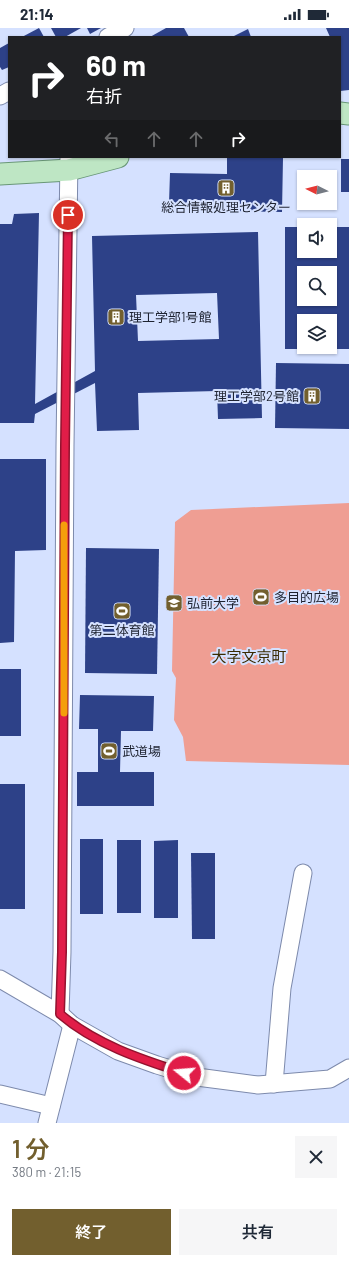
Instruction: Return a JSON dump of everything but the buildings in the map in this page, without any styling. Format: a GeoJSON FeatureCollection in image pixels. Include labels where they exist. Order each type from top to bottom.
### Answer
{"type":"FeatureCollection","features":[{"type":"Feature","properties":{"kind":"main road"},"geometry":{"type":"LineString","coordinates":[[0,174],[111,158]]}},
{"type":"Feature","properties":{"kind":"street"},"geometry":{"type":"LineString","coordinates":[[110,36],[125,28]]}},
{"type":"Feature","properties":{"kind":"street"},"geometry":{"type":"LineString","coordinates":[[47,1123],[66,1020],[62,952],[65,454],[69,164]]}},
{"type":"Feature","properties":{"kind":"street"},"geometry":{"type":"LineString","coordinates":[[274,1084],[282,988],[303,873]]}},
{"type":"Feature","properties":{"kind":"street"},"geometry":{"type":"LineString","coordinates":[[0,979],[118,1051],[197,1077],[258,1085],[330,1079],[349,1068]]}},
{"type":"Feature","properties":{"kind":"street"},"geometry":{"type":"LineString","coordinates":[[0,1094],[51,1106]]}},
{"type":"Feature","properties":{"kind":"shaded area","name":"多目的広場"},"geometry":{"type":"Polygon","coordinates":[[[349,503],[349,765],[186,761],[183,737],[174,720],[176,678],[172,671],[175,522],[191,510],[349,503]]]}},
{"type":"Feature","properties":{"kind":"slow traffic"},"geometry":{"type":"LineString","coordinates":[[64,525],[64,713]]}},
{"type":"Feature","properties":{"kind":"place","name":"総合情報処理センター"},"geometry":{"type":"Point","coordinates":[226,188]}},
{"type":"Feature","properties":{"kind":"place","name":"理工学部1号館"},"geometry":{"type":"Point","coordinates":[116,317]}},
{"type":"Feature","properties":{"kind":"place","name":"理工学部2号館"},"geometry":{"type":"Point","coordinates":[312,396]}},
{"type":"Feature","properties":{"kind":"place","name":"多目的広場"},"geometry":{"type":"Point","coordinates":[261,597]}},
{"type":"Feature","properties":{"kind":"place","name":"弘前大学"},"geometry":{"type":"Point","coordinates":[174,603]}},
{"type":"Feature","properties":{"kind":"place","name":"第二体育館"},"geometry":{"type":"Point","coordinates":[122,611]}},
{"type":"Feature","properties":{"kind":"place","name":"武道場"},"geometry":{"type":"Point","coordinates":[109,751]}},
{"type":"Feature","properties":{"kind":"district","name":"大字文京町"},"geometry":{"type":"Point","coordinates":[249,657]}},
{"type":"Feature","properties":{"kind":"route"},"geometry":{"type":"LineString","coordinates":[[68,215],[62,952],[60,1014],[72,1025],[118,1051],[184,1073]]}}]}
